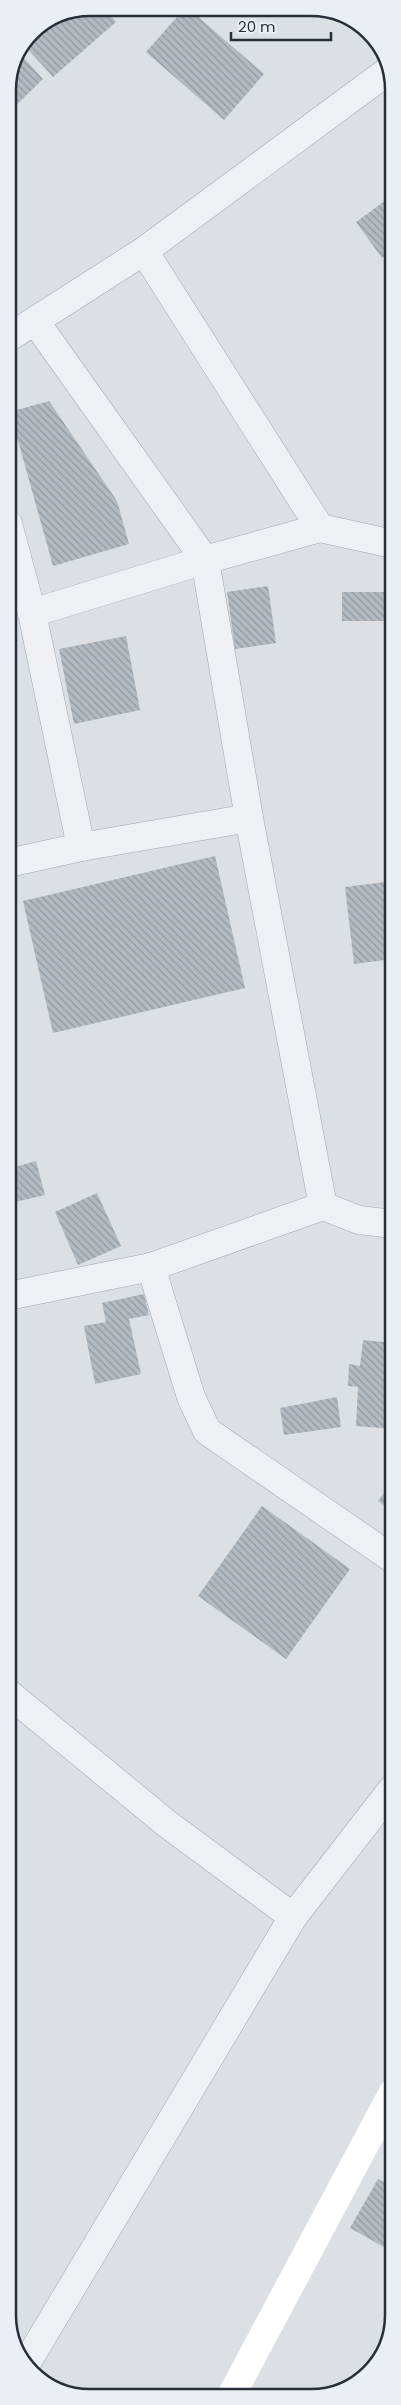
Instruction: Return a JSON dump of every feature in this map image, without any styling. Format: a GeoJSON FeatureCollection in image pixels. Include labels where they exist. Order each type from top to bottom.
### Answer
{"type":"FeatureCollection","features":[{"type":"Feature","properties":{"kind":"street"},"geometry":{"type":"LineString","coordinates":[[16,333],[144,251],[383,75]]}},
{"type":"Feature","properties":{"kind":"street"},"geometry":{"type":"LineString","coordinates":[[144,251],[320,528]]}},
{"type":"Feature","properties":{"kind":"street"},"geometry":{"type":"LineString","coordinates":[[35,321],[205,560],[249,818],[324,1206]]}},
{"type":"Feature","properties":{"kind":"street"},"geometry":{"type":"LineString","coordinates":[[32,613],[205,560],[320,528],[385,542]]}},
{"type":"Feature","properties":{"kind":"street"},"geometry":{"type":"LineString","coordinates":[[16,554],[32,613],[82,847]]}},
{"type":"Feature","properties":{"kind":"street"},"geometry":{"type":"LineString","coordinates":[[16,861],[82,847],[249,818]]}},
{"type":"Feature","properties":{"kind":"street"},"geometry":{"type":"LineString","coordinates":[[16,1294],[151,1267],[324,1206],[360,1220],[385,1223]]}},
{"type":"Feature","properties":{"kind":"street"},"geometry":{"type":"LineString","coordinates":[[151,1267],[191,1398],[207,1432],[385,1554]]}},
{"type":"Feature","properties":{"kind":"street"},"geometry":{"type":"LineString","coordinates":[[16,1700],[166,1823],[293,1916]]}},
{"type":"Feature","properties":{"kind":"street"},"geometry":{"type":"LineString","coordinates":[[30,2357],[293,1916],[385,1798]]}},
{"type":"Feature","properties":{"kind":"street"},"geometry":{"type":"LineString","coordinates":[[236,2389],[385,2107]]}},
{"type":"Feature","properties":{"kind":"building"},"geometry":{"type":"Polygon","coordinates":[[[90,16],[111,16],[116,22],[53,77],[29,50],[38,38],[62,22],[90,16]]]}},
{"type":"Feature","properties":{"kind":"building"},"geometry":{"type":"Polygon","coordinates":[[[178,16],[197,16],[264,74],[224,120],[146,52],[178,16]]]}},
{"type":"Feature","properties":{"kind":"building"},"geometry":{"type":"Polygon","coordinates":[[[24,58],[43,79],[16,105],[18,76],[24,58]]]}},
{"type":"Feature","properties":{"kind":"building"},"geometry":{"type":"Polygon","coordinates":[[[385,201],[385,256],[382,258],[356,222],[385,201]]]}},
{"type":"Feature","properties":{"kind":"building"},"geometry":{"type":"Polygon","coordinates":[[[49,401],[117,501],[129,544],[53,566],[16,433],[16,410],[49,401]]]}},
{"type":"Feature","properties":{"kind":"building"},"geometry":{"type":"Polygon","coordinates":[[[268,586],[276,643],[235,649],[227,592],[268,586]]]}},
{"type":"Feature","properties":{"kind":"building"},"geometry":{"type":"Polygon","coordinates":[[[342,592],[385,592],[385,621],[342,621],[342,592]]]}},
{"type":"Feature","properties":{"kind":"building"},"geometry":{"type":"Polygon","coordinates":[[[126,636],[140,710],[74,724],[59,649],[126,636]]]}},
{"type":"Feature","properties":{"kind":"building"},"geometry":{"type":"Polygon","coordinates":[[[215,856],[245,988],[53,1033],[23,901],[215,856]]]}},
{"type":"Feature","properties":{"kind":"building"},"geometry":{"type":"Polygon","coordinates":[[[385,882],[385,960],[354,964],[345,887],[385,882]]]}},
{"type":"Feature","properties":{"kind":"building"},"geometry":{"type":"Polygon","coordinates":[[[36,1161],[45,1195],[16,1202],[16,1167],[36,1161]]]}},
{"type":"Feature","properties":{"kind":"building"},"geometry":{"type":"Polygon","coordinates":[[[97,1193],[121,1246],[78,1265],[55,1212],[97,1193]]]}},
{"type":"Feature","properties":{"kind":"building"},"geometry":{"type":"Polygon","coordinates":[[[144,1294],[149,1315],[129,1319],[141,1374],[95,1384],[84,1326],[106,1322],[102,1303],[144,1294]]]}},
{"type":"Feature","properties":{"kind":"building"},"geometry":{"type":"Polygon","coordinates":[[[363,1340],[385,1342],[385,1428],[356,1426],[358,1387],[348,1386],[349,1364],[360,1366],[363,1340]]]}},
{"type":"Feature","properties":{"kind":"building"},"geometry":{"type":"Polygon","coordinates":[[[337,1397],[341,1427],[284,1435],[280,1408],[337,1397]]]}},
{"type":"Feature","properties":{"kind":"building"},"geometry":{"type":"Polygon","coordinates":[[[385,1492],[385,1506],[378,1501],[385,1492]]]}},
{"type":"Feature","properties":{"kind":"building"},"geometry":{"type":"Polygon","coordinates":[[[262,1506],[350,1569],[286,1659],[198,1596],[262,1506]]]}},
{"type":"Feature","properties":{"kind":"building"},"geometry":{"type":"Polygon","coordinates":[[[378,2179],[385,2183],[385,2248],[350,2228],[378,2179]]]}}]}
